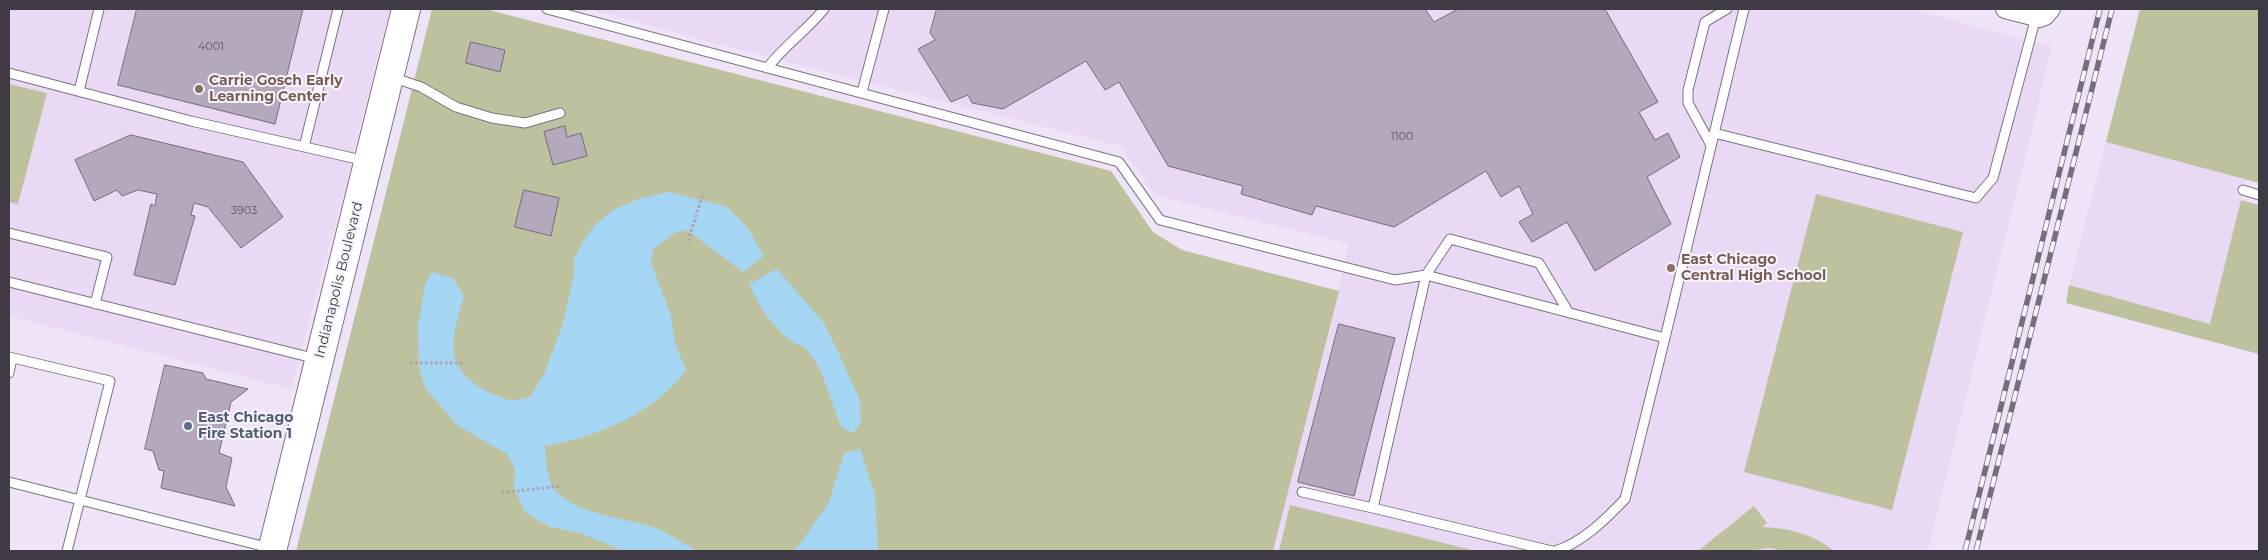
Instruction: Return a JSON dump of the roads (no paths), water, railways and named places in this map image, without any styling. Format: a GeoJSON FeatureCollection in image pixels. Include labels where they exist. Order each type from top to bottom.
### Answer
{"type":"FeatureCollection","features":[{"type":"Feature","properties":{"kind":"main road","name":"Indianapolis Boulevard"},"geometry":{"type":"LineString","coordinates":[[272,550],[406,9]]}},
{"type":"Feature","properties":{"kind":"street"},"geometry":{"type":"LineString","coordinates":[[2005,9],[2042,15]]}},
{"type":"Feature","properties":{"kind":"lane"},"geometry":{"type":"LineString","coordinates":[[79,91],[99,9]]}},
{"type":"Feature","properties":{"kind":"lane"},"geometry":{"type":"LineString","coordinates":[[304,147],[338,9]]}},
{"type":"Feature","properties":{"kind":"lane"},"geometry":{"type":"LineString","coordinates":[[547,9],[768,66],[1119,162],[1160,220],[1395,280],[1426,275],[1665,338]]}},
{"type":"Feature","properties":{"kind":"lane"},"geometry":{"type":"LineString","coordinates":[[768,66],[783,47],[824,9]]}},
{"type":"Feature","properties":{"kind":"lane"},"geometry":{"type":"LineString","coordinates":[[862,92],[884,9]]}},
{"type":"Feature","properties":{"kind":"lane"},"geometry":{"type":"LineString","coordinates":[[1711,145],[1688,103],[1688,90],[1705,22],[1727,9]]}},
{"type":"Feature","properties":{"kind":"lane"},"geometry":{"type":"LineString","coordinates":[[1302,492],[1553,551],[1568,548],[1609,517],[1625,499],[1744,9]]}},
{"type":"Feature","properties":{"kind":"lane"},"geometry":{"type":"LineString","coordinates":[[1714,133],[1976,198],[1993,178],[2042,15]]}},
{"type":"Feature","properties":{"kind":"lane"},"geometry":{"type":"LineString","coordinates":[[9,73],[369,162]]}},
{"type":"Feature","properties":{"kind":"lane"},"geometry":{"type":"LineString","coordinates":[[390,76],[422,87],[456,108],[492,118],[525,124],[560,113]]}},
{"type":"Feature","properties":{"kind":"lane"},"geometry":{"type":"LineString","coordinates":[[2244,190],[2259,194]]}},
{"type":"Feature","properties":{"kind":"lane"},"geometry":{"type":"LineString","coordinates":[[9,233],[107,257],[96,304]]}},
{"type":"Feature","properties":{"kind":"lane"},"geometry":{"type":"LineString","coordinates":[[1373,508],[1426,275],[1450,239],[1538,263],[1569,313]]}},
{"type":"Feature","properties":{"kind":"lane"},"geometry":{"type":"LineString","coordinates":[[9,282],[320,359]]}},
{"type":"Feature","properties":{"kind":"lane"},"geometry":{"type":"LineString","coordinates":[[9,373],[11,358],[110,381],[67,551]]}},
{"type":"Feature","properties":{"kind":"lane"},"geometry":{"type":"LineString","coordinates":[[9,482],[272,550]]}},
{"type":"Feature","properties":{"kind":"water"},"geometry":{"type":"Polygon","coordinates":[[[669,192],[727,207],[747,227],[764,256],[743,272],[687,230],[675,233],[653,249],[651,263],[671,315],[675,343],[686,370],[673,386],[658,399],[623,421],[584,437],[545,446],[550,481],[564,499],[588,510],[659,529],[698,551],[624,551],[580,533],[550,527],[525,512],[514,488],[515,469],[507,454],[458,426],[425,388],[419,368],[418,325],[425,284],[432,272],[453,278],[464,296],[454,339],[454,353],[461,371],[484,390],[502,398],[518,400],[530,397],[545,372],[563,323],[574,274],[574,259],[583,241],[596,224],[613,210],[641,198],[669,192]]]}},
{"type":"Feature","properties":{"kind":"water"},"geometry":{"type":"Polygon","coordinates":[[[777,269],[824,323],[839,354],[860,400],[861,423],[853,433],[842,428],[819,368],[807,350],[787,338],[774,325],[761,307],[749,284],[777,269]]]}},
{"type":"Feature","properties":{"kind":"water"},"geometry":{"type":"Polygon","coordinates":[[[860,449],[875,495],[878,551],[790,551],[798,547],[829,502],[844,453],[860,449]]]}},
{"type":"Feature","properties":{"kind":"railway"},"geometry":{"type":"LineString","coordinates":[[1965,551],[2100,9]]}},
{"type":"Feature","properties":{"kind":"railway"},"geometry":{"type":"LineString","coordinates":[[1976,551],[2112,9]]}},
{"type":"Feature","properties":{"kind":"place","name":"Carrie Gosch Early Learning Center"},"geometry":{"type":"Point","coordinates":[199,89]}},
{"type":"Feature","properties":{"kind":"place","name":"East Chicago Central High School"},"geometry":{"type":"Point","coordinates":[1671,268]}},
{"type":"Feature","properties":{"kind":"place","name":"East Chicago Fire Station 1"},"geometry":{"type":"Point","coordinates":[188,426]}}]}
